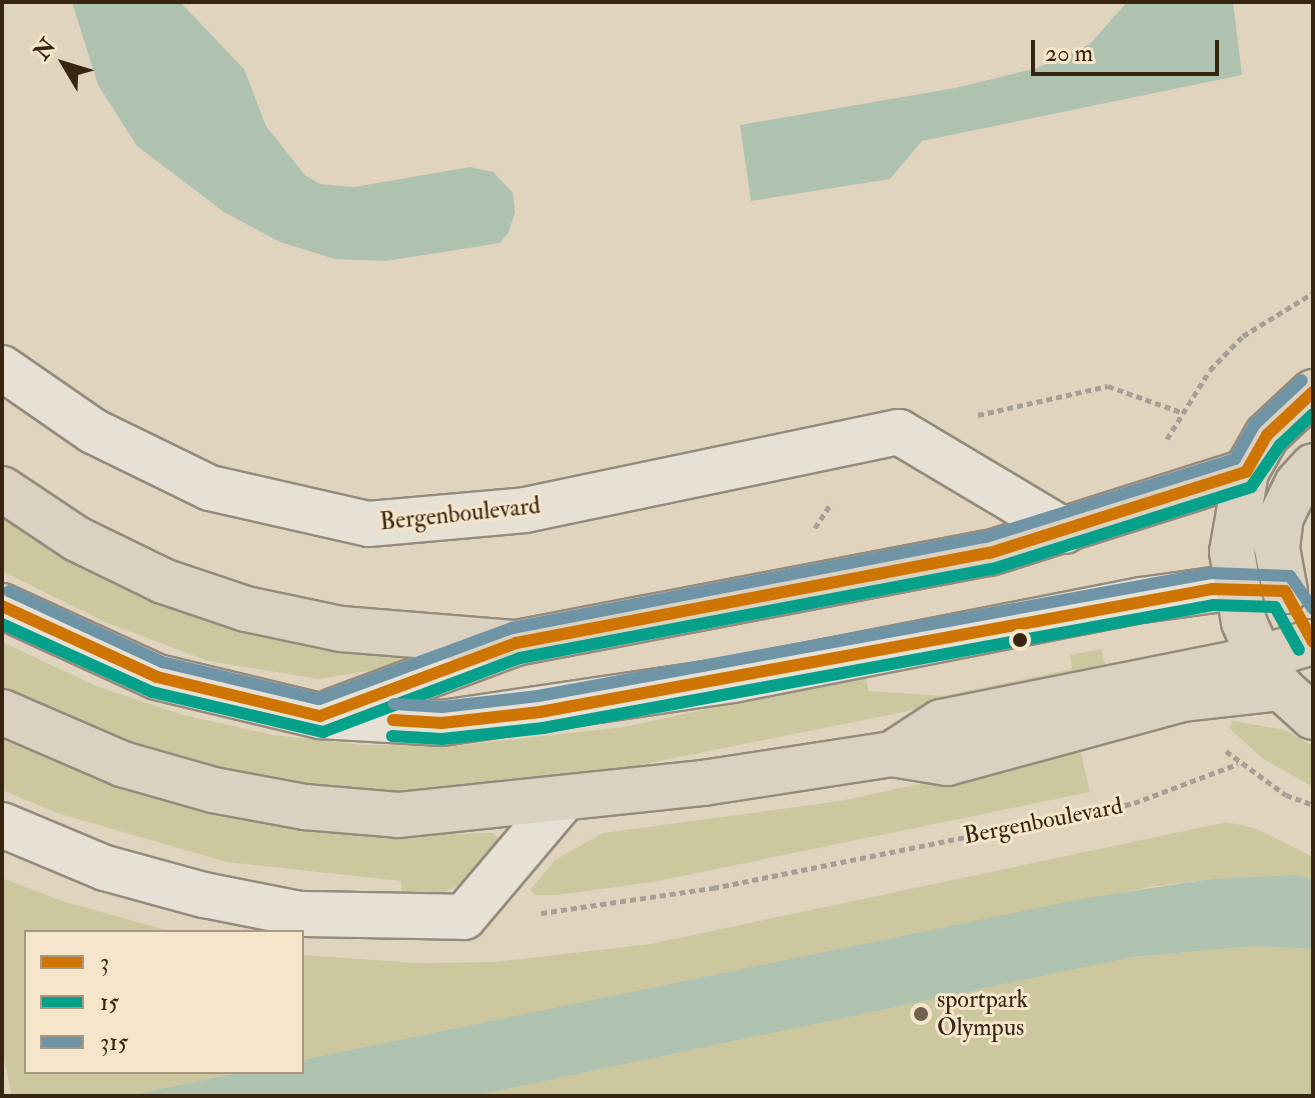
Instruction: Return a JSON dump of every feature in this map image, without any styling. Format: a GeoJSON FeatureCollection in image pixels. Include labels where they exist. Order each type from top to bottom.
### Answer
{"type":"FeatureCollection","features":[{"type":"Feature","properties":{"kind":"main road"},"geometry":{"type":"LineString","coordinates":[[1313,392],[1267,435],[1246,472],[1232,552],[1235,587],[1270,673],[1313,717]]}},
{"type":"Feature","properties":{"kind":"main road"},"geometry":{"type":"LineString","coordinates":[[2,712],[122,764],[213,790],[305,807],[398,815],[563,800],[892,754],[941,722],[1270,673],[1313,642],[1285,591],[1277,548],[1281,517],[1297,484],[1313,466]]}},
{"type":"Feature","properties":{"kind":"main road"},"geometry":{"type":"LineString","coordinates":[[2,489],[77,539],[163,581],[246,609],[341,629],[516,643],[990,553],[1246,472]]}},
{"type":"Feature","properties":{"kind":"main road"},"geometry":{"type":"LineString","coordinates":[[1235,587],[1285,591]]}},
{"type":"Feature","properties":{"kind":"street","name":"Bergenboulevard"},"geometry":{"type":"LineString","coordinates":[[2,368],[93,431],[210,488],[369,524],[525,510],[899,432]]}},
{"type":"Feature","properties":{"kind":"street"},"geometry":{"type":"LineString","coordinates":[[899,432],[1065,531]]}},
{"type":"Feature","properties":{"kind":"street"},"geometry":{"type":"LineString","coordinates":[[2,606],[74,643],[157,677],[320,716],[442,723],[540,712],[1235,587]]}},
{"type":"Feature","properties":{"kind":"street"},"geometry":{"type":"LineString","coordinates":[[320,716],[516,643]]}},
{"type":"Feature","properties":{"kind":"street"},"geometry":{"type":"LineString","coordinates":[[2,825],[105,868],[204,895],[300,914],[464,917],[563,800]]}},
{"type":"Feature","properties":{"kind":"path"},"geometry":{"type":"LineString","coordinates":[[899,432],[1108,386],[1181,412]]}},
{"type":"Feature","properties":{"kind":"path","name":"Bergenboulevard"},"geometry":{"type":"LineString","coordinates":[[464,917],[559,911],[713,888],[1134,803],[1238,764]]}},
{"type":"Feature","properties":{"kind":"shaded area"},"geometry":{"type":"Polygon","coordinates":[[[72,2],[180,2],[244,69],[266,126],[305,175],[320,184],[354,187],[470,167],[493,172],[513,193],[515,213],[508,233],[500,243],[386,261],[335,259],[280,242],[224,212],[137,146],[98,85],[72,2]]]}},
{"type":"Feature","properties":{"kind":"shaded area"},"geometry":{"type":"Polygon","coordinates":[[[1127,2],[1233,2],[1242,75],[922,141],[890,179],[751,201],[740,125],[955,88],[1037,68],[1090,44],[1127,2]]]}},
{"type":"Feature","properties":{"kind":"shaded area"},"geometry":{"type":"Polygon","coordinates":[[[2,506],[254,631],[403,657],[405,665],[319,679],[208,661],[105,622],[2,571],[2,506]]]}},
{"type":"Feature","properties":{"kind":"shaded area"},"geometry":{"type":"Polygon","coordinates":[[[2,642],[96,686],[183,715],[273,735],[363,745],[455,746],[624,727],[865,675],[869,691],[943,696],[1072,669],[1070,655],[1101,649],[1107,671],[546,784],[399,797],[307,788],[217,772],[128,746],[2,691],[2,642]]]}},
{"type":"Feature","properties":{"kind":"shaded area"},"geometry":{"type":"Polygon","coordinates":[[[1233,721],[1285,730],[1313,746],[1313,787],[1262,758],[1229,728],[1233,721]]]}},
{"type":"Feature","properties":{"kind":"shaded area"},"geometry":{"type":"Polygon","coordinates":[[[2,734],[398,835],[493,833],[499,839],[483,865],[461,885],[423,900],[402,901],[401,881],[227,862],[57,813],[2,790],[2,734]]]}},
{"type":"Feature","properties":{"kind":"shaded area"},"geometry":{"type":"Polygon","coordinates":[[[1080,749],[1090,792],[653,882],[556,895],[535,895],[530,890],[555,860],[603,833],[840,801],[1080,749]]]}},
{"type":"Feature","properties":{"kind":"shaded area"},"geometry":{"type":"Polygon","coordinates":[[[1227,822],[1254,828],[1313,857],[1313,879],[1211,879],[1150,887],[304,1060],[304,955],[416,963],[494,962],[650,944],[1227,822]]]}},
{"type":"Feature","properties":{"kind":"shaded area"},"geometry":{"type":"Polygon","coordinates":[[[1296,875],[1313,879],[1313,949],[1256,946],[1132,957],[473,1096],[126,1096],[232,1074],[304,1074],[304,1060],[1086,898],[1211,879],[1296,875]]]}},
{"type":"Feature","properties":{"kind":"shaded area"},"geometry":{"type":"Polygon","coordinates":[[[2,878],[62,901],[166,930],[24,930],[24,1074],[232,1074],[126,1096],[12,1096],[2,1049],[2,878]]]}},
{"type":"Feature","properties":{"kind":"shaded area","name":"sportpark Olympus"},"geometry":{"type":"Polygon","coordinates":[[[1256,946],[1313,949],[1313,1096],[313,1096],[1132,957],[1256,946]]]}},
{"type":"Feature","properties":{"kind":"transit line","name":"315"},"geometry":{"type":"LineString","coordinates":[[9,591],[162,662],[319,699],[512,628],[986,537],[1235,459],[1255,424],[1302,380]]}},
{"type":"Feature","properties":{"kind":"transit line","name":"3"},"geometry":{"type":"LineString","coordinates":[[2,606],[157,677],[320,716],[516,643],[990,553],[1246,472],[1267,435],[1313,392]]}},
{"type":"Feature","properties":{"kind":"transit line","name":"15"},"geometry":{"type":"LineString","coordinates":[[2,624],[152,692],[323,732],[520,658],[993,569],[1251,487],[1280,445],[1313,414]]}},
{"type":"Feature","properties":{"kind":"transit line","name":"315"},"geometry":{"type":"LineString","coordinates":[[394,704],[442,707],[538,696],[1211,573],[1290,576],[1313,609]]}},
{"type":"Feature","properties":{"kind":"transit line","name":"3"},"geometry":{"type":"LineString","coordinates":[[393,720],[442,723],[540,712],[1212,589],[1285,591],[1313,642]]}},
{"type":"Feature","properties":{"kind":"transit line","name":"15"},"geometry":{"type":"LineString","coordinates":[[392,736],[442,739],[543,728],[1213,605],[1275,607],[1299,650]]}},
{"type":"Feature","properties":{"kind":"place","name":"sportpark Olympus"},"geometry":{"type":"Point","coordinates":[921,1014]}}]}
